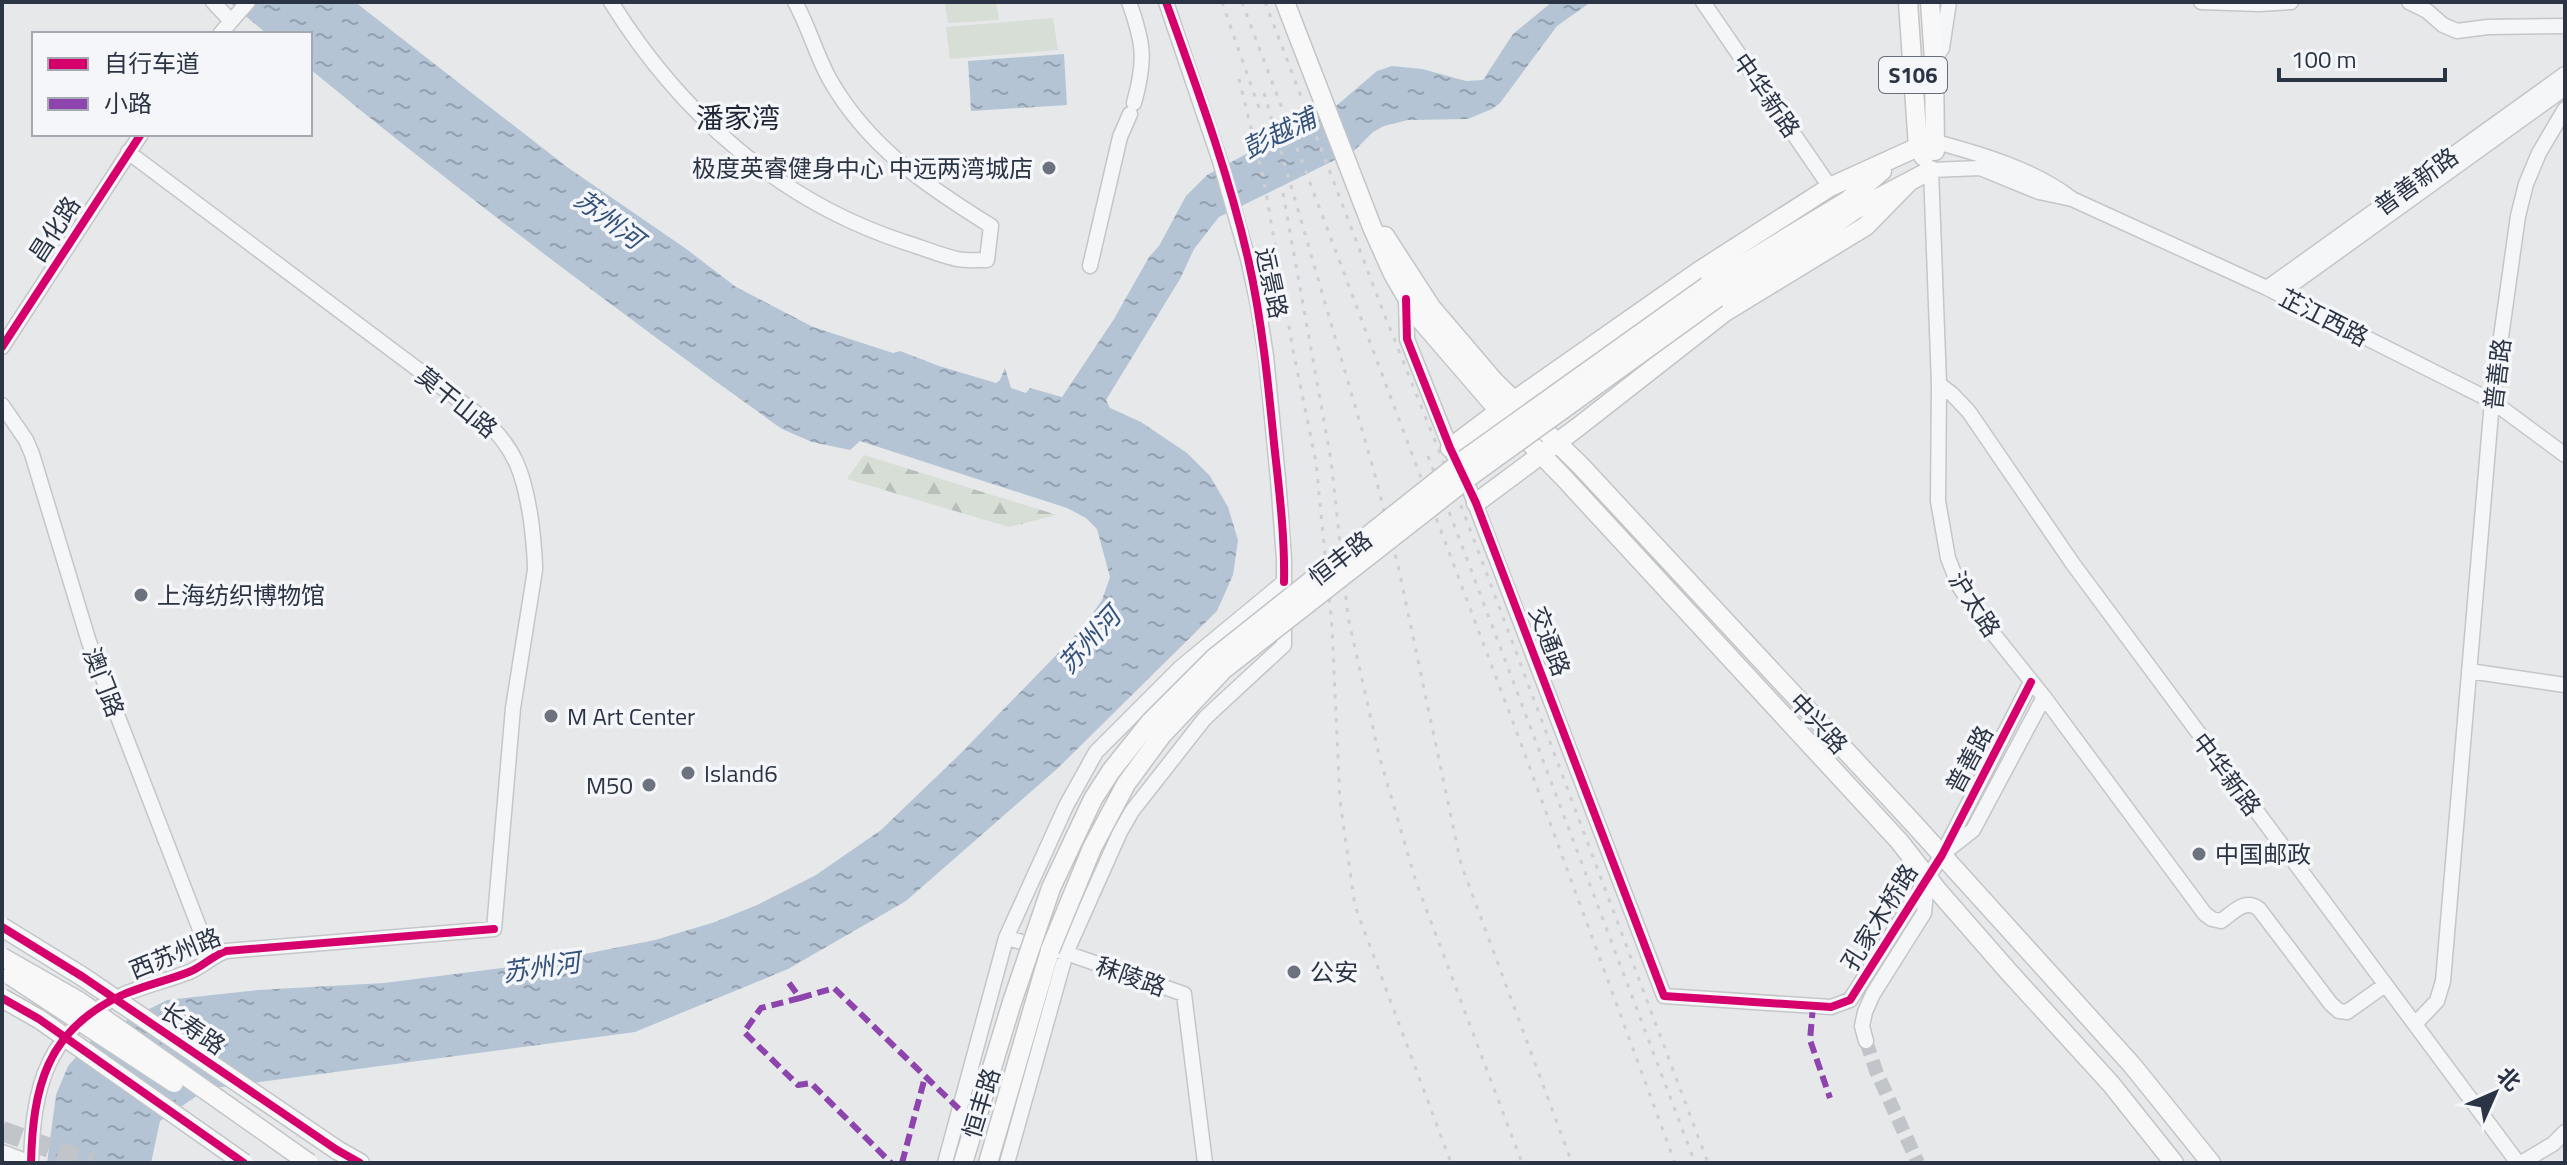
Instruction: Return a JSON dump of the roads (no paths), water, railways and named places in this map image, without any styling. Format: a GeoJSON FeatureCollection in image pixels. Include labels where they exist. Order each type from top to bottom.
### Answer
{"type":"FeatureCollection","features":[{"type":"Feature","properties":{"kind":"main road","name":"交通路"},"geometry":{"type":"LineString","coordinates":[[1285,2],[1372,227],[1413,294]]}},
{"type":"Feature","properties":{"kind":"main road","name":"沪太路"},"geometry":{"type":"LineString","coordinates":[[1908,2],[1918,147],[1931,170]]}},
{"type":"Feature","properties":{"kind":"main road","name":"沪太路"},"geometry":{"type":"LineString","coordinates":[[1930,2],[1936,142],[1931,170]]}},
{"type":"Feature","properties":{"kind":"main road","name":"恒丰路"},"geometry":{"type":"LineString","coordinates":[[1450,448],[1699,271],[1830,187],[1918,147],[1936,142]]}},
{"type":"Feature","properties":{"kind":"main road","name":"恒丰路"},"geometry":{"type":"LineString","coordinates":[[963,1163],[1012,1002],[1051,888],[1093,799],[1150,722],[1214,658],[1462,461],[1847,201],[1896,158]]}},
{"type":"Feature","properties":{"kind":"main road","name":"恒丰路"},"geometry":{"type":"LineString","coordinates":[[988,1163],[1059,925],[1111,809],[1162,735],[1192,701],[1236,660],[1712,292],[1931,170]]}},
{"type":"Feature","properties":{"kind":"main road","name":"恒丰路"},"geometry":{"type":"LineString","coordinates":[[1476,503],[1725,312],[1866,226],[1909,182]]}},
{"type":"Feature","properties":{"kind":"main road","name":"中兴路"},"geometry":{"type":"LineString","coordinates":[[1413,294],[1451,330],[1541,454],[1899,841],[1939,892],[2111,1084],[2174,1163]]}},
{"type":"Feature","properties":{"kind":"main road","name":"中兴路"},"geometry":{"type":"LineString","coordinates":[[1506,406],[1557,443],[1942,855],[2132,1065],[2211,1163]]}},
{"type":"Feature","properties":{"kind":"main road","name":"长寿路"},"geometry":{"type":"LineString","coordinates":[[2,927],[83,977],[360,1163]]}},
{"type":"Feature","properties":{"kind":"main road","name":"长寿路"},"geometry":{"type":"LineString","coordinates":[[2,957],[79,1001],[309,1163]]}},
{"type":"Feature","properties":{"kind":"main road"},"geometry":{"type":"LineString","coordinates":[[2,971],[115,1042],[289,1163]]}},
{"type":"Feature","properties":{"kind":"main road"},"geometry":{"type":"LineString","coordinates":[[2,998],[39,1019],[244,1163]]}},
{"type":"Feature","properties":{"kind":"street"},"geometry":{"type":"LineString","coordinates":[[213,2],[239,12],[222,32]]}},
{"type":"Feature","properties":{"kind":"street"},"geometry":{"type":"LineString","coordinates":[[611,2],[627,28],[683,97],[731,145],[797,194],[870,231],[958,260],[987,260],[991,226],[920,181],[870,135],[831,82],[795,2]]}},
{"type":"Feature","properties":{"kind":"street"},"geometry":{"type":"LineString","coordinates":[[1090,266],[1120,137],[1132,109],[1144,57],[1140,32],[1129,2]]}},
{"type":"Feature","properties":{"kind":"street","name":"远景路"},"geometry":{"type":"LineString","coordinates":[[1007,1163],[1066,953],[1132,811],[1205,718],[1284,645],[1278,479],[1258,305],[1236,212],[1166,2]]}},
{"type":"Feature","properties":{"kind":"street","name":"中华新路"},"geometry":{"type":"LineString","coordinates":[[1703,2],[1830,187]]}},
{"type":"Feature","properties":{"kind":"street"},"geometry":{"type":"LineString","coordinates":[[1934,60],[1942,48],[1949,2]]}},
{"type":"Feature","properties":{"kind":"street"},"geometry":{"type":"LineString","coordinates":[[2201,2],[2291,2]]}},
{"type":"Feature","properties":{"kind":"street"},"geometry":{"type":"LineString","coordinates":[[2409,2],[2457,31],[2488,27],[2565,26]]}},
{"type":"Feature","properties":{"kind":"street","name":"普善新路"},"geometry":{"type":"LineString","coordinates":[[2273,291],[2565,74]]}},
{"type":"Feature","properties":{"kind":"street","name":"普善新路"},"geometry":{"type":"LineString","coordinates":[[2273,291],[2565,88]]}},
{"type":"Feature","properties":{"kind":"street","name":"普善路"},"geometry":{"type":"LineString","coordinates":[[2415,1024],[2437,1001],[2443,981],[2492,401],[2520,205],[2539,153],[2565,109]]}},
{"type":"Feature","properties":{"kind":"street","name":"昌化路"},"geometry":{"type":"LineString","coordinates":[[2,347],[140,136]]}},
{"type":"Feature","properties":{"kind":"street","name":"芷江西路"},"geometry":{"type":"LineString","coordinates":[[1936,142],[1984,155],[2059,189],[2072,199]]}},
{"type":"Feature","properties":{"kind":"street","name":"莫干山路"},"geometry":{"type":"LineString","coordinates":[[128,152],[480,416],[508,445],[520,468],[529,507],[535,570],[513,708],[494,929]]}},
{"type":"Feature","properties":{"kind":"street","name":"芷江西路"},"geometry":{"type":"LineString","coordinates":[[1931,170],[1980,168],[2039,192],[2072,199],[2273,291],[2492,401],[2565,455]]}},
{"type":"Feature","properties":{"kind":"street","name":"沪太路"},"geometry":{"type":"LineString","coordinates":[[1931,170],[1939,384],[1938,501],[1948,558],[1959,586],[2189,893],[2212,919],[2221,921],[2245,903],[2259,909],[2339,1011],[2347,1012],[2385,985]]}},
{"type":"Feature","properties":{"kind":"street","name":"交通路"},"geometry":{"type":"LineString","coordinates":[[1413,294],[1407,339],[1450,448],[1476,503],[1664,996],[1831,1007],[1850,1000]]}},
{"type":"Feature","properties":{"kind":"street","name":"中华新路"},"geometry":{"type":"LineString","coordinates":[[1939,384],[1969,412],[2073,564],[2520,1163]]}},
{"type":"Feature","properties":{"kind":"street","name":"澳门路"},"geometry":{"type":"LineString","coordinates":[[2,405],[22,432],[32,454],[89,642],[211,958]]}},
{"type":"Feature","properties":{"kind":"street"},"geometry":{"type":"LineString","coordinates":[[945,1163],[1006,938],[1066,806],[1096,752],[1180,668],[1284,582]]}},
{"type":"Feature","properties":{"kind":"street"},"geometry":{"type":"LineString","coordinates":[[2469,671],[2565,685]]}},
{"type":"Feature","properties":{"kind":"street","name":"普善路"},"geometry":{"type":"LineString","coordinates":[[1942,855],[2031,682]]}},
{"type":"Feature","properties":{"kind":"street","name":"普善路"},"geometry":{"type":"LineString","coordinates":[[1942,855],[1973,830],[2044,697]]}},
{"type":"Feature","properties":{"kind":"street","name":"孔家木桥路"},"geometry":{"type":"LineString","coordinates":[[1850,1000],[1942,855]]}},
{"type":"Feature","properties":{"kind":"street"},"geometry":{"type":"LineString","coordinates":[[1866,1041],[1862,1026],[1865,1012],[1924,913],[1928,876]]}},
{"type":"Feature","properties":{"kind":"street","name":"西苏州路"},"geometry":{"type":"LineString","coordinates":[[31,1163],[38,1089],[50,1059],[65,1037],[117,997],[195,970],[211,958],[234,949],[494,929]]}},
{"type":"Feature","properties":{"kind":"street","name":"秣陵路"},"geometry":{"type":"LineString","coordinates":[[1006,938],[1066,953],[1184,994],[1205,1163]]}},
{"type":"Feature","properties":{"kind":"street"},"geometry":{"type":"LineString","coordinates":[[2520,1163],[2553,1144],[2565,1132]]}},
{"type":"Feature","properties":{"kind":"street"},"geometry":{"type":"LineString","coordinates":[[2,1152],[31,1163]]}},
{"type":"Feature","properties":{"kind":"water","name":"苏州河"},"geometry":{"type":"Polygon","coordinates":[[[229,2],[355,2],[567,167],[736,287],[813,327],[893,353],[900,351],[996,383],[1005,368],[1011,388],[1026,393],[1030,388],[1062,397],[1114,319],[1186,196],[1207,175],[1336,106],[1377,71],[1392,66],[1422,69],[1466,81],[1483,80],[1513,34],[1552,2],[1591,2],[1557,26],[1500,103],[1492,109],[1468,119],[1408,120],[1384,126],[1355,150],[1219,217],[1194,249],[1180,279],[1106,400],[1110,408],[1141,422],[1187,453],[1210,476],[1228,507],[1238,540],[1233,575],[1217,611],[1058,768],[906,901],[788,969],[635,1032],[207,1089],[160,1121],[151,1163],[47,1163],[56,1095],[68,1066],[94,1037],[167,1000],[258,990],[384,983],[534,964],[655,940],[715,922],[816,875],[881,830],[959,755],[1083,627],[1102,600],[1110,577],[1097,529],[1086,518],[1067,508],[860,441],[850,450],[812,442],[782,429],[543,253],[312,71],[312,32],[265,32],[229,2]]]}},
{"type":"Feature","properties":{"kind":"water"},"geometry":{"type":"Polygon","coordinates":[[[1064,54],[1067,105],[971,111],[968,61],[1064,54]]]}},
{"type":"Feature","properties":{"kind":"tunnel"},"geometry":{"type":"LineString","coordinates":[[1866,1041],[1876,1071],[1918,1163]]}},
{"type":"Feature","properties":{"kind":"tunnel"},"geometry":{"type":"LineString","coordinates":[[2,1131],[92,1163]]}},
{"type":"Feature","properties":{"kind":"railway"},"geometry":{"type":"LineString","coordinates":[[1222,2],[1259,108]]}},
{"type":"Feature","properties":{"kind":"railway"},"geometry":{"type":"LineString","coordinates":[[1242,2],[1675,1163]]}},
{"type":"Feature","properties":{"kind":"railway"},"geometry":{"type":"LineString","coordinates":[[1265,2],[1465,516],[1708,1163]]}},
{"type":"Feature","properties":{"kind":"railway"},"geometry":{"type":"LineString","coordinates":[[1239,79],[1264,181],[1316,462],[1332,627],[1340,801],[1355,906],[1451,1163]]}},
{"type":"Feature","properties":{"kind":"railway"},"geometry":{"type":"LineString","coordinates":[[1264,93],[1374,471],[1399,570],[1461,864],[1572,1163]]}},
{"type":"Feature","properties":{"kind":"railway"},"geometry":{"type":"LineString","coordinates":[[1283,193],[1331,460],[1348,617],[1379,755],[1416,882],[1522,1163]]}},
{"type":"Feature","properties":{"kind":"railway"},"geometry":{"type":"LineString","coordinates":[[1428,456],[1695,1163]]}},
{"type":"Feature","properties":{"kind":"place","name":"极度英睿健身中心 中远两湾城店"},"geometry":{"type":"Point","coordinates":[1049,168]}},
{"type":"Feature","properties":{"kind":"place","name":"上海纺织博物馆"},"geometry":{"type":"Point","coordinates":[141,595]}},
{"type":"Feature","properties":{"kind":"place","name":"M Art Center"},"geometry":{"type":"Point","coordinates":[551,716]}},
{"type":"Feature","properties":{"kind":"place","name":"Island6"},"geometry":{"type":"Point","coordinates":[688,773]}},
{"type":"Feature","properties":{"kind":"place","name":"M50"},"geometry":{"type":"Point","coordinates":[649,785]}},
{"type":"Feature","properties":{"kind":"place","name":"中国邮政"},"geometry":{"type":"Point","coordinates":[2199,854]}},
{"type":"Feature","properties":{"kind":"place","name":"公安"},"geometry":{"type":"Point","coordinates":[1294,972]}},
{"type":"Feature","properties":{"kind":"district","name":"潘家湾"},"geometry":{"type":"Point","coordinates":[738,117]}},
{"type":"Feature","properties":{"kind":"water label","name":"彭越浦"},"geometry":{"type":"Point","coordinates":[1279,133]}}]}
